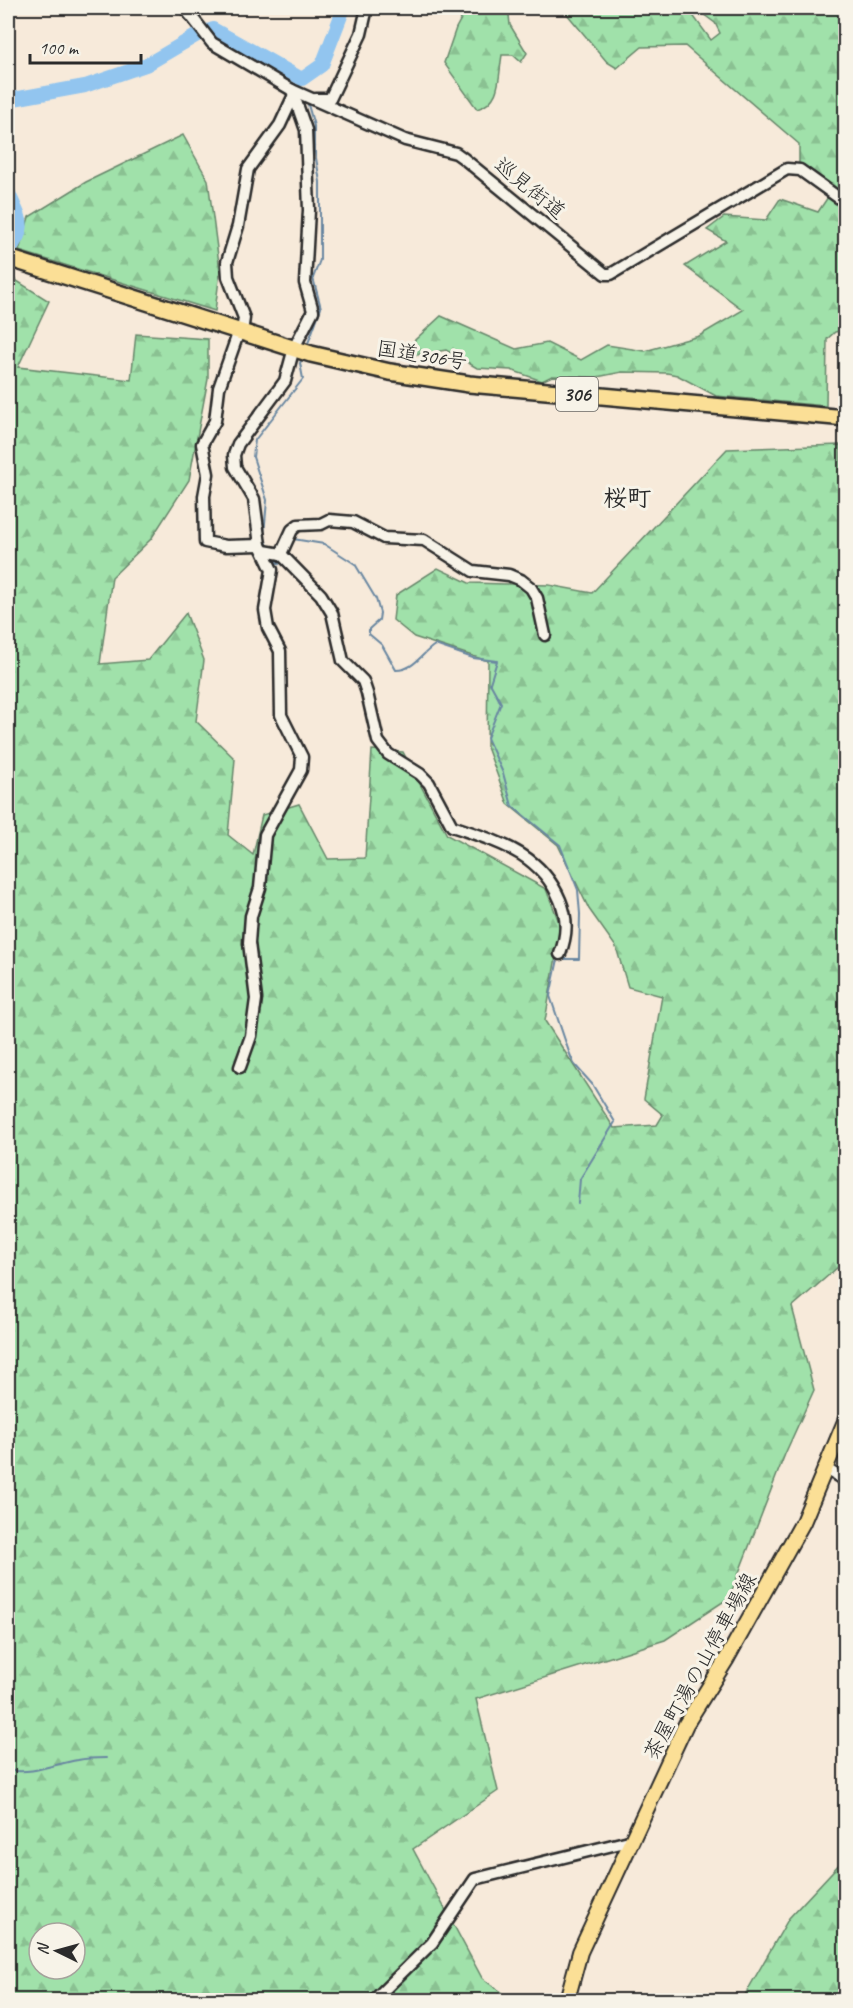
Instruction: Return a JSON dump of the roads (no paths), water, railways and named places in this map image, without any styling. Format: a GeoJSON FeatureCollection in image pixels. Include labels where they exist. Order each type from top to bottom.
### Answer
{"type":"FeatureCollection","features":[{"type":"Feature","properties":{"kind":"highway","name":"国道306号"},"geometry":{"type":"LineString","coordinates":[[10,259],[301,350],[434,380],[846,418]]}},
{"type":"Feature","properties":{"kind":"main road","name":"茶屋町湯の山停車場線"},"geometry":{"type":"LineString","coordinates":[[567,2001],[580,1952],[687,1724],[803,1522],[846,1419]]}},
{"type":"Feature","properties":{"kind":"street"},"geometry":{"type":"LineString","coordinates":[[187,11],[200,8]]}},
{"type":"Feature","properties":{"kind":"street"},"geometry":{"type":"LineString","coordinates":[[312,99],[330,99],[361,34],[367,8]]}},
{"type":"Feature","properties":{"kind":"street","name":"巡見街道"},"geometry":{"type":"LineString","coordinates":[[187,11],[212,43],[294,93],[405,140],[456,153],[605,274],[612,274],[787,169],[800,170],[846,203]]}},
{"type":"Feature","properties":{"kind":"street"},"geometry":{"type":"LineString","coordinates":[[294,93],[280,125],[248,170],[238,226],[227,262],[228,277],[244,318],[222,378],[215,421],[202,444],[208,474],[204,496],[205,542],[273,552],[321,595],[332,613],[340,653],[344,661],[363,681],[378,741],[388,754],[420,774],[429,783],[452,826],[501,843],[546,873],[562,906],[567,934],[560,954]]}},
{"type":"Feature","properties":{"kind":"street"},"geometry":{"type":"LineString","coordinates":[[240,1067],[251,1036],[256,999],[249,943],[251,916],[260,888],[265,835],[301,770],[302,757],[281,715],[280,651],[268,628],[265,610],[273,552],[254,499],[236,467],[234,455],[238,444],[285,381],[301,350],[313,310],[305,283],[309,210],[307,134],[294,93]]}},
{"type":"Feature","properties":{"kind":"street"},"geometry":{"type":"LineString","coordinates":[[273,552],[298,525],[321,524],[329,520],[353,522],[384,538],[424,540],[473,571],[509,575],[531,588],[537,598],[545,635]]}},
{"type":"Feature","properties":{"kind":"street"},"geometry":{"type":"LineString","coordinates":[[825,1468],[846,1481]]}},
{"type":"Feature","properties":{"kind":"street"},"geometry":{"type":"LineString","coordinates":[[374,2001],[432,1943],[475,1879],[633,1840]]}},
{"type":"Feature","properties":{"kind":"waterway"},"geometry":{"type":"LineString","coordinates":[[8,100],[85,86],[146,65],[199,34],[213,29],[302,79],[322,65],[344,8]]}},
{"type":"Feature","properties":{"kind":"waterway"},"geometry":{"type":"LineString","coordinates":[[302,79],[299,85],[302,90]]}},
{"type":"Feature","properties":{"kind":"waterway"},"geometry":{"type":"LineString","coordinates":[[307,101],[314,126],[314,146],[320,182],[320,260],[313,278],[321,308],[307,346]]}},
{"type":"Feature","properties":{"kind":"waterway"},"geometry":{"type":"LineString","coordinates":[[8,191],[19,215],[21,228],[8,251]]}},
{"type":"Feature","properties":{"kind":"waterway"},"geometry":{"type":"LineString","coordinates":[[269,549],[264,535],[267,500],[253,457],[255,440],[303,379],[300,363],[303,357]]}},
{"type":"Feature","properties":{"kind":"waterway"},"geometry":{"type":"LineString","coordinates":[[293,539],[324,544],[355,564],[376,599],[380,613],[379,620],[369,629],[369,634],[382,645],[396,670],[413,664],[435,645],[473,658],[497,661],[490,683],[501,703],[487,738],[503,773],[512,806],[560,845],[578,890],[579,959],[558,959],[550,996],[574,1064],[592,1084],[615,1122],[580,1179],[578,1203]]}},
{"type":"Feature","properties":{"kind":"waterway"},"geometry":{"type":"LineString","coordinates":[[272,556],[279,564],[282,560]]}},
{"type":"Feature","properties":{"kind":"waterway"},"geometry":{"type":"LineString","coordinates":[[8,1770],[35,1770],[81,1759],[106,1758]]}},
{"type":"Feature","properties":{"kind":"district","name":"桜町"},"geometry":{"type":"Point","coordinates":[627,498]}}]}
